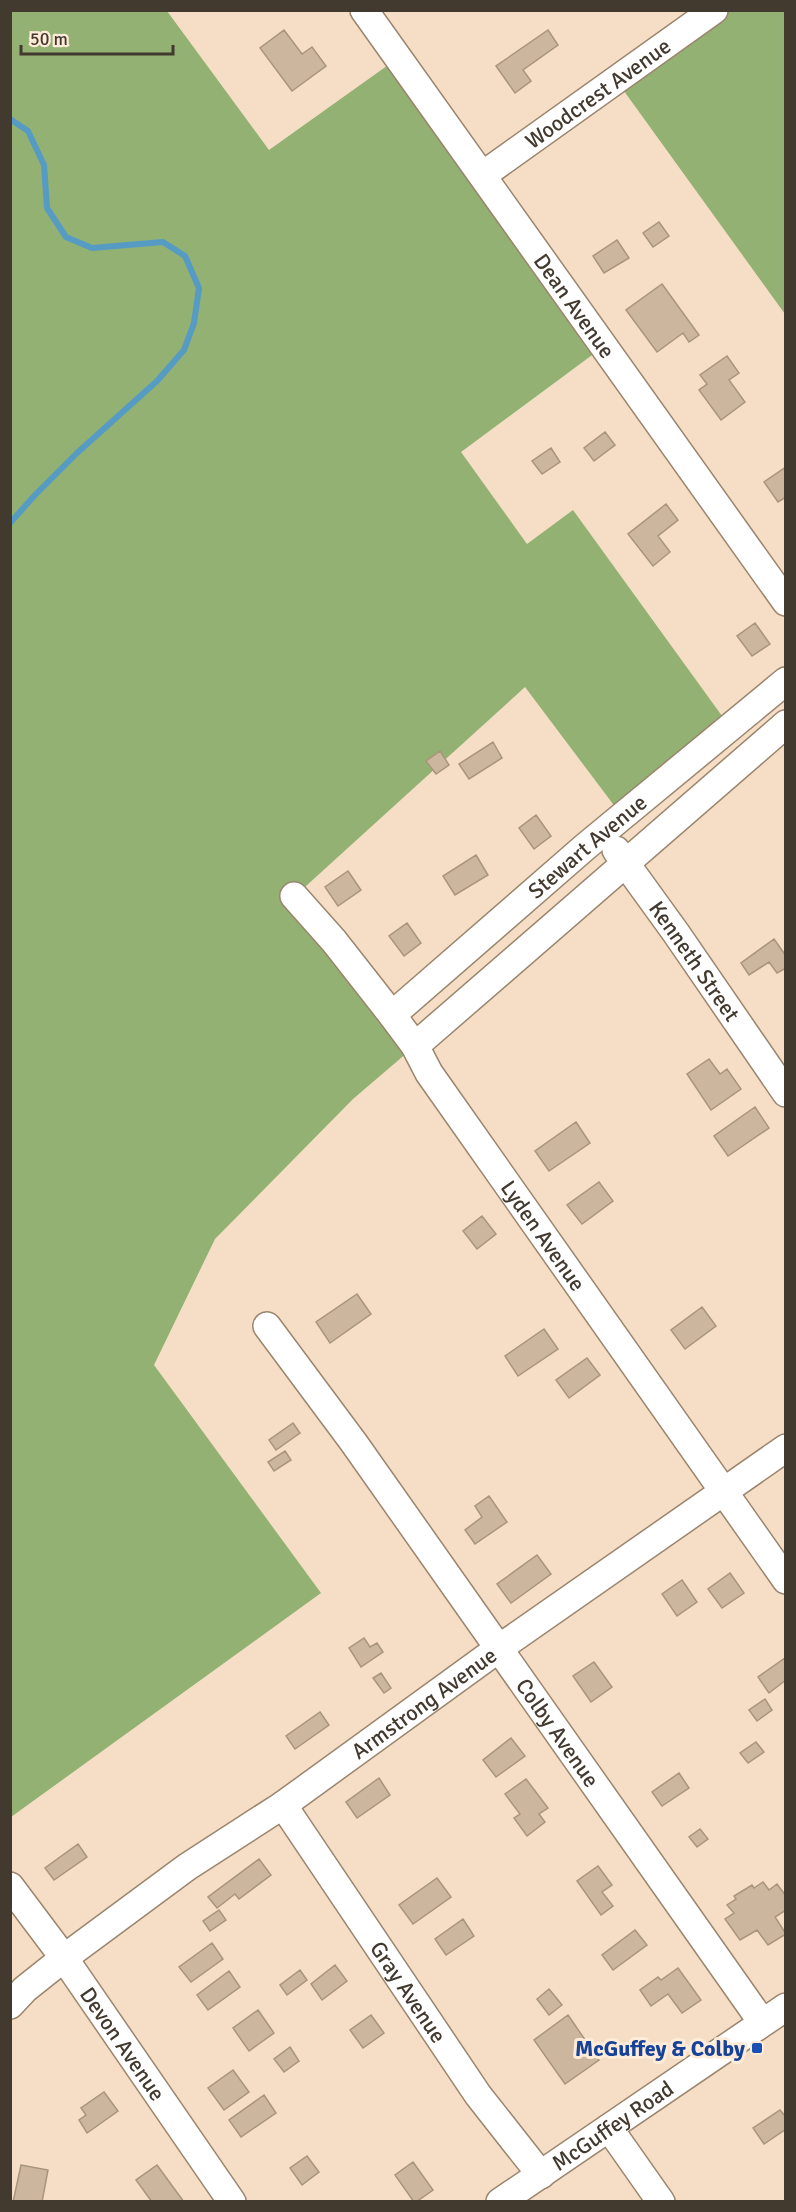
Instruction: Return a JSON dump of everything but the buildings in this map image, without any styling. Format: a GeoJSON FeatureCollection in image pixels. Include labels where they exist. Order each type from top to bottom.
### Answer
{"type":"FeatureCollection","features":[{"type":"Feature","properties":{"kind":"street","name":"Dean Avenue"},"geometry":{"type":"LineString","coordinates":[[364,10],[786,602]]}},
{"type":"Feature","properties":{"kind":"street","name":"Woodcrest Avenue"},"geometry":{"type":"LineString","coordinates":[[483,175],[714,10]]}},
{"type":"Feature","properties":{"kind":"street","name":"Stewart Avenue"},"geometry":{"type":"LineString","coordinates":[[392,1015],[604,832],[786,681]]}},
{"type":"Feature","properties":{"kind":"street","name":"Stewart Avenue"},"geometry":{"type":"LineString","coordinates":[[415,1046],[786,723]]}},
{"type":"Feature","properties":{"kind":"street","name":"Kenneth Street"},"geometry":{"type":"LineString","coordinates":[[604,832],[786,1093]]}},
{"type":"Feature","properties":{"kind":"street","name":"Lyden Avenue"},"geometry":{"type":"LineString","coordinates":[[294,896],[334,941],[415,1046],[429,1074],[786,1580]]}},
{"type":"Feature","properties":{"kind":"street","name":"Colby Avenue"},"geometry":{"type":"LineString","coordinates":[[267,1326],[354,1443],[762,2022]]}},
{"type":"Feature","properties":{"kind":"street","name":"Armstrong Avenue"},"geometry":{"type":"LineString","coordinates":[[10,2005],[25,1989],[64,1958],[187,1867],[282,1805],[498,1649],[786,1448]]}},
{"type":"Feature","properties":{"kind":"street","name":"Gray Avenue"},"geometry":{"type":"LineString","coordinates":[[282,1805],[478,2095],[541,2175]]}},
{"type":"Feature","properties":{"kind":"street","name":"Devon Avenue"},"geometry":{"type":"LineString","coordinates":[[10,1886],[64,1958],[232,2202]]}},
{"type":"Feature","properties":{"kind":"street","name":"McGuffey Road"},"geometry":{"type":"LineString","coordinates":[[500,2202],[786,2007]]}},
{"type":"Feature","properties":{"kind":"street"},"geometry":{"type":"LineString","coordinates":[[609,2128],[661,2202]]}},
{"type":"Feature","properties":{"kind":"green space"},"geometry":{"type":"Polygon","coordinates":[[[11,11],[167,11],[269,150],[398,58],[603,347],[461,452],[527,544],[573,510],[730,727],[622,816],[525,687],[295,896],[415,1046],[353,1099],[215,1239],[154,1365],[321,1593],[11,1817],[11,11]]]}},
{"type":"Feature","properties":{"kind":"green space"},"geometry":{"type":"Polygon","coordinates":[[[714,11],[785,11],[785,314],[616,80],[714,11]]]}},
{"type":"Feature","properties":{"kind":"waterway"},"geometry":{"type":"LineString","coordinates":[[10,119],[28,131],[44,165],[47,208],[66,237],[92,248],[163,242],[185,256],[199,288],[194,323],[184,350],[157,381],[77,453],[10,523]]}},
{"type":"Feature","properties":{"kind":"place","name":"McGuffey & Colby"},"geometry":{"type":"Point","coordinates":[757,2048]}}]}
